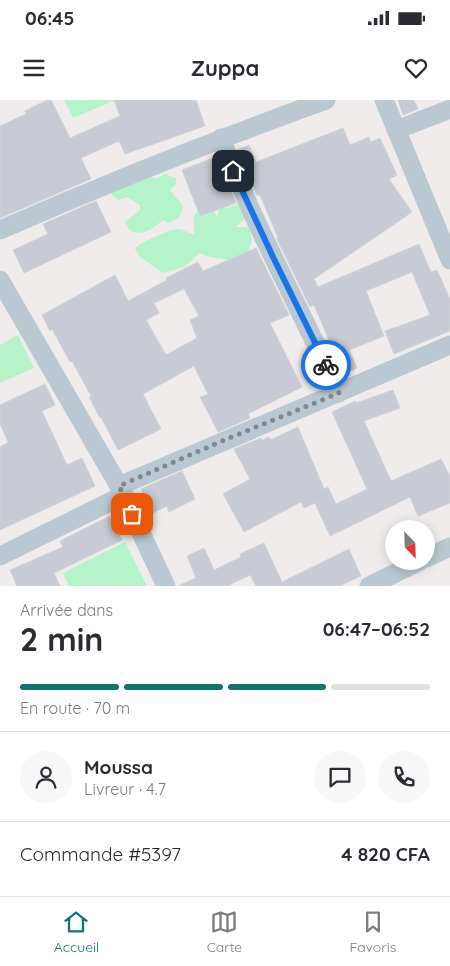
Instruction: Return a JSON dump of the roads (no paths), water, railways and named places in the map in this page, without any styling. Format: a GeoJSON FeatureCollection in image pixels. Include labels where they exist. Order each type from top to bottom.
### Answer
{"type":"FeatureCollection","features":[{"type":"Feature","properties":{"kind":"street"},"geometry":{"type":"LineString","coordinates":[[0,230],[111,181],[326,100]]}},
{"type":"Feature","properties":{"kind":"street"},"geometry":{"type":"LineString","coordinates":[[384,100],[450,260]]}},
{"type":"Feature","properties":{"kind":"street"},"geometry":{"type":"LineString","coordinates":[[396,130],[450,109]]}},
{"type":"Feature","properties":{"kind":"street"},"geometry":{"type":"LineString","coordinates":[[221,138],[239,187],[310,328],[339,393]]}},
{"type":"Feature","properties":{"kind":"street"},"geometry":{"type":"LineString","coordinates":[[0,280],[121,491],[166,586]]}},
{"type":"Feature","properties":{"kind":"street"},"geometry":{"type":"LineString","coordinates":[[0,556],[121,491],[222,441],[450,345]]}},
{"type":"Feature","properties":{"kind":"street"},"geometry":{"type":"LineString","coordinates":[[435,554],[450,547]]}},
{"type":"Feature","properties":{"kind":"street"},"geometry":{"type":"LineString","coordinates":[[368,586],[401,570]]}}]}
